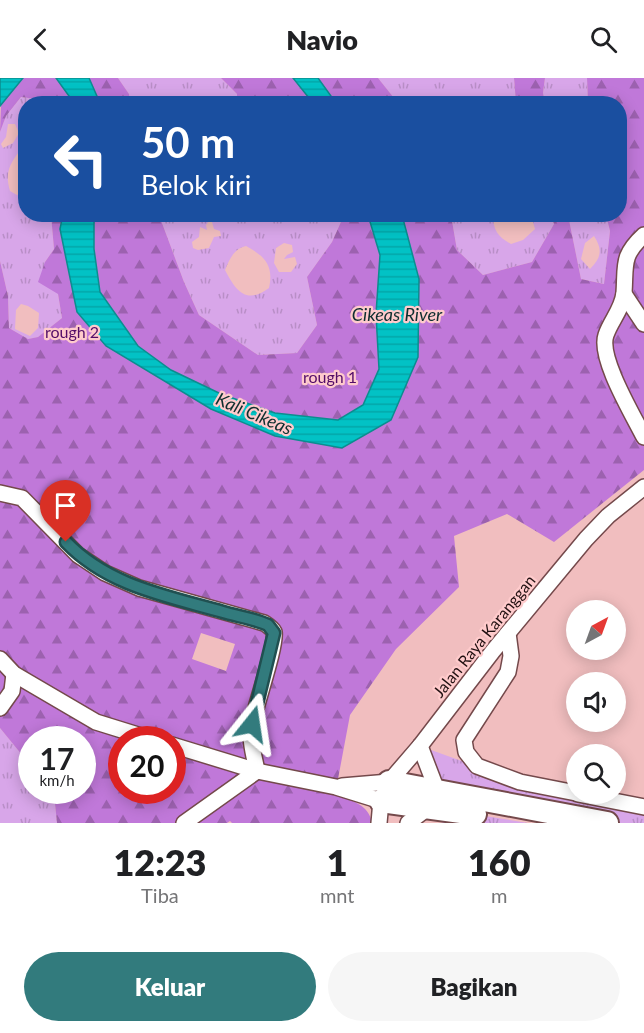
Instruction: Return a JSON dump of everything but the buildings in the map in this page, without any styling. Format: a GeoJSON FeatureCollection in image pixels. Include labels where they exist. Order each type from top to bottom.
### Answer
{"type":"FeatureCollection","features":[{"type":"Feature","properties":{"kind":"highway"},"geometry":{"type":"LineString","coordinates":[[434,800],[528,823]]}},
{"type":"Feature","properties":{"kind":"highway"},"geometry":{"type":"LineString","coordinates":[[383,802],[434,800],[607,823]]}},
{"type":"Feature","properties":{"kind":"street"},"geometry":{"type":"LineString","coordinates":[[644,235],[635,243],[625,261],[621,309],[606,335],[604,348],[608,364],[644,437]]}},
{"type":"Feature","properties":{"kind":"street"},"geometry":{"type":"LineString","coordinates":[[624,294],[644,324]]}},
{"type":"Feature","properties":{"kind":"street","name":"Jalan Raya Karanggan"},"geometry":{"type":"LineString","coordinates":[[383,802],[420,746],[508,633],[608,516],[644,487]]}},
{"type":"Feature","properties":{"kind":"street"},"geometry":{"type":"LineString","coordinates":[[0,494],[21,498],[78,555],[105,573],[139,588],[264,623],[273,630],[272,648],[250,739],[257,771]]}},
{"type":"Feature","properties":{"kind":"street"},"geometry":{"type":"LineString","coordinates":[[508,633],[511,656],[508,672],[464,740],[466,752],[477,766],[520,782],[566,791]]}},
{"type":"Feature","properties":{"kind":"street"},"geometry":{"type":"LineString","coordinates":[[0,659],[14,674],[96,722],[109,726]]}},
{"type":"Feature","properties":{"kind":"street"},"geometry":{"type":"LineString","coordinates":[[0,708],[12,691],[14,674]]}},
{"type":"Feature","properties":{"kind":"street"},"geometry":{"type":"LineString","coordinates":[[408,823],[434,800],[420,746]]}},
{"type":"Feature","properties":{"kind":"street"},"geometry":{"type":"LineString","coordinates":[[186,749],[257,771],[336,787],[383,802]]}},
{"type":"Feature","properties":{"kind":"street"},"geometry":{"type":"LineString","coordinates":[[184,823],[257,771]]}},
{"type":"Feature","properties":{"kind":"street"},"geometry":{"type":"LineString","coordinates":[[626,803],[644,807]]}},
{"type":"Feature","properties":{"kind":"green space"},"geometry":{"type":"Polygon","coordinates":[[[23,78],[56,78],[69,96],[18,96],[18,101],[6,116],[0,132],[1,102],[23,78]]]}},
{"type":"Feature","properties":{"kind":"green space"},"geometry":{"type":"Polygon","coordinates":[[[89,78],[118,78],[129,96],[97,96],[89,78]]]}},
{"type":"Feature","properties":{"kind":"green space"},"geometry":{"type":"Polygon","coordinates":[[[118,78],[221,78],[237,96],[129,96],[118,78]]]}},
{"type":"Feature","properties":{"kind":"green space"},"geometry":{"type":"Polygon","coordinates":[[[221,78],[293,78],[307,96],[237,96],[221,78]]]}},
{"type":"Feature","properties":{"kind":"green space"},"geometry":{"type":"Polygon","coordinates":[[[318,78],[378,78],[392,96],[331,96],[318,78]]]}},
{"type":"Feature","properties":{"kind":"green space"},"geometry":{"type":"Polygon","coordinates":[[[378,78],[514,78],[515,96],[392,96],[378,78]]]}},
{"type":"Feature","properties":{"kind":"green space"},"geometry":{"type":"Polygon","coordinates":[[[514,78],[545,78],[544,96],[515,96],[514,78]]]}},
{"type":"Feature","properties":{"kind":"green space"},"geometry":{"type":"Polygon","coordinates":[[[545,78],[587,78],[588,96],[544,96],[545,78]]]}},
{"type":"Feature","properties":{"kind":"green space","name":"rough 2"},"geometry":{"type":"Polygon","coordinates":[[[587,78],[644,78],[644,470],[554,542],[507,514],[454,536],[459,587],[396,649],[350,715],[335,795],[363,807],[372,823],[232,823],[230,821],[227,823],[57,823],[55,804],[96,804],[96,726],[18,726],[18,750],[0,728],[0,261],[8,296],[9,328],[28,339],[38,337],[62,318],[58,294],[38,282],[45,262],[54,249],[52,222],[62,222],[60,229],[77,312],[106,346],[211,409],[275,436],[391,420],[419,279],[404,222],[452,222],[457,250],[483,275],[532,262],[553,222],[569,222],[581,279],[604,284],[610,231],[608,222],[627,222],[627,96],[588,96],[587,78]],[[201,633],[192,659],[226,671],[235,644],[201,633]]]}},
{"type":"Feature","properties":{"kind":"green space"},"geometry":{"type":"Polygon","coordinates":[[[18,101],[18,131],[15,124],[8,124],[6,137],[1,144],[3,148],[13,143],[18,135],[18,154],[9,170],[8,183],[10,191],[18,195],[18,222],[52,222],[54,249],[45,262],[58,294],[62,318],[38,337],[28,339],[9,328],[8,296],[0,261],[0,132],[6,116],[18,101]],[[21,304],[16,310],[15,329],[30,336],[38,328],[39,313],[21,304]]]}},
{"type":"Feature","properties":{"kind":"green space","name":"rough 1"},"geometry":{"type":"Polygon","coordinates":[[[94,222],[162,222],[199,315],[258,355],[297,353],[317,325],[307,277],[332,242],[341,222],[370,222],[380,255],[376,314],[379,369],[363,405],[338,420],[275,413],[221,394],[171,370],[138,346],[100,292],[94,249],[94,222]]]}},
{"type":"Feature","properties":{"kind":"green space"},"geometry":{"type":"Polygon","coordinates":[[[162,222],[208,222],[207,230],[200,227],[199,237],[192,242],[193,248],[198,250],[209,248],[214,237],[221,236],[220,231],[214,229],[212,222],[341,222],[332,242],[307,277],[317,325],[297,353],[258,355],[199,315],[162,222]],[[284,243],[276,248],[274,263],[279,272],[291,272],[297,264],[295,257],[284,259],[293,252],[292,245],[284,243]],[[246,246],[238,249],[225,270],[238,289],[248,295],[254,295],[269,288],[270,274],[263,258],[246,246]]]}},
{"type":"Feature","properties":{"kind":"green space"},"geometry":{"type":"Polygon","coordinates":[[[452,222],[494,222],[497,232],[511,244],[523,240],[535,229],[533,222],[553,222],[554,224],[532,262],[483,275],[457,250],[452,222]]]}},
{"type":"Feature","properties":{"kind":"green space"},"geometry":{"type":"Polygon","coordinates":[[[569,222],[608,222],[610,231],[604,284],[581,279],[569,222]],[[594,236],[585,243],[581,259],[590,269],[600,254],[594,236]]]}},
{"type":"Feature","properties":{"kind":"green space"},"geometry":{"type":"Polygon","coordinates":[[[0,728],[18,750],[18,804],[55,804],[57,823],[0,823],[0,728]]]}},
{"type":"Feature","properties":{"kind":"green space"},"geometry":{"type":"Polygon","coordinates":[[[420,746],[520,782],[566,791],[566,804],[626,803],[644,807],[644,823],[593,823],[438,792],[420,746]]]}},
{"type":"Feature","properties":{"kind":"green space"},"geometry":{"type":"Polygon","coordinates":[[[429,807],[528,823],[443,823],[429,807]]]}},
{"type":"Feature","properties":{"kind":"water"},"geometry":{"type":"Polygon","coordinates":[[[0,78],[23,78],[0,106],[0,78]]]}},
{"type":"Feature","properties":{"kind":"water"},"geometry":{"type":"Polygon","coordinates":[[[56,78],[89,78],[97,96],[69,96],[56,78]]]}},
{"type":"Feature","properties":{"kind":"water"},"geometry":{"type":"Polygon","coordinates":[[[293,78],[318,78],[331,96],[307,96],[293,78]]]}},
{"type":"Feature","properties":{"kind":"water","name":"Cikeas River"},"geometry":{"type":"Polygon","coordinates":[[[61,222],[94,222],[94,249],[100,292],[138,346],[171,370],[221,394],[275,413],[338,420],[363,405],[379,369],[376,314],[380,255],[370,222],[404,222],[419,279],[418,357],[391,420],[342,448],[275,436],[211,409],[106,346],[77,312],[60,229],[61,222]]]}},
{"type":"Feature","properties":{"kind":"route"},"geometry":{"type":"LineString","coordinates":[[66,542],[78,555],[105,573],[139,588],[268,625],[274,633],[272,648],[252,724]]}},
{"type":"Feature","properties":{"kind":"water label","name":"Kali Cikeas"},"geometry":{"type":"Point","coordinates":[254,414]}}]}
